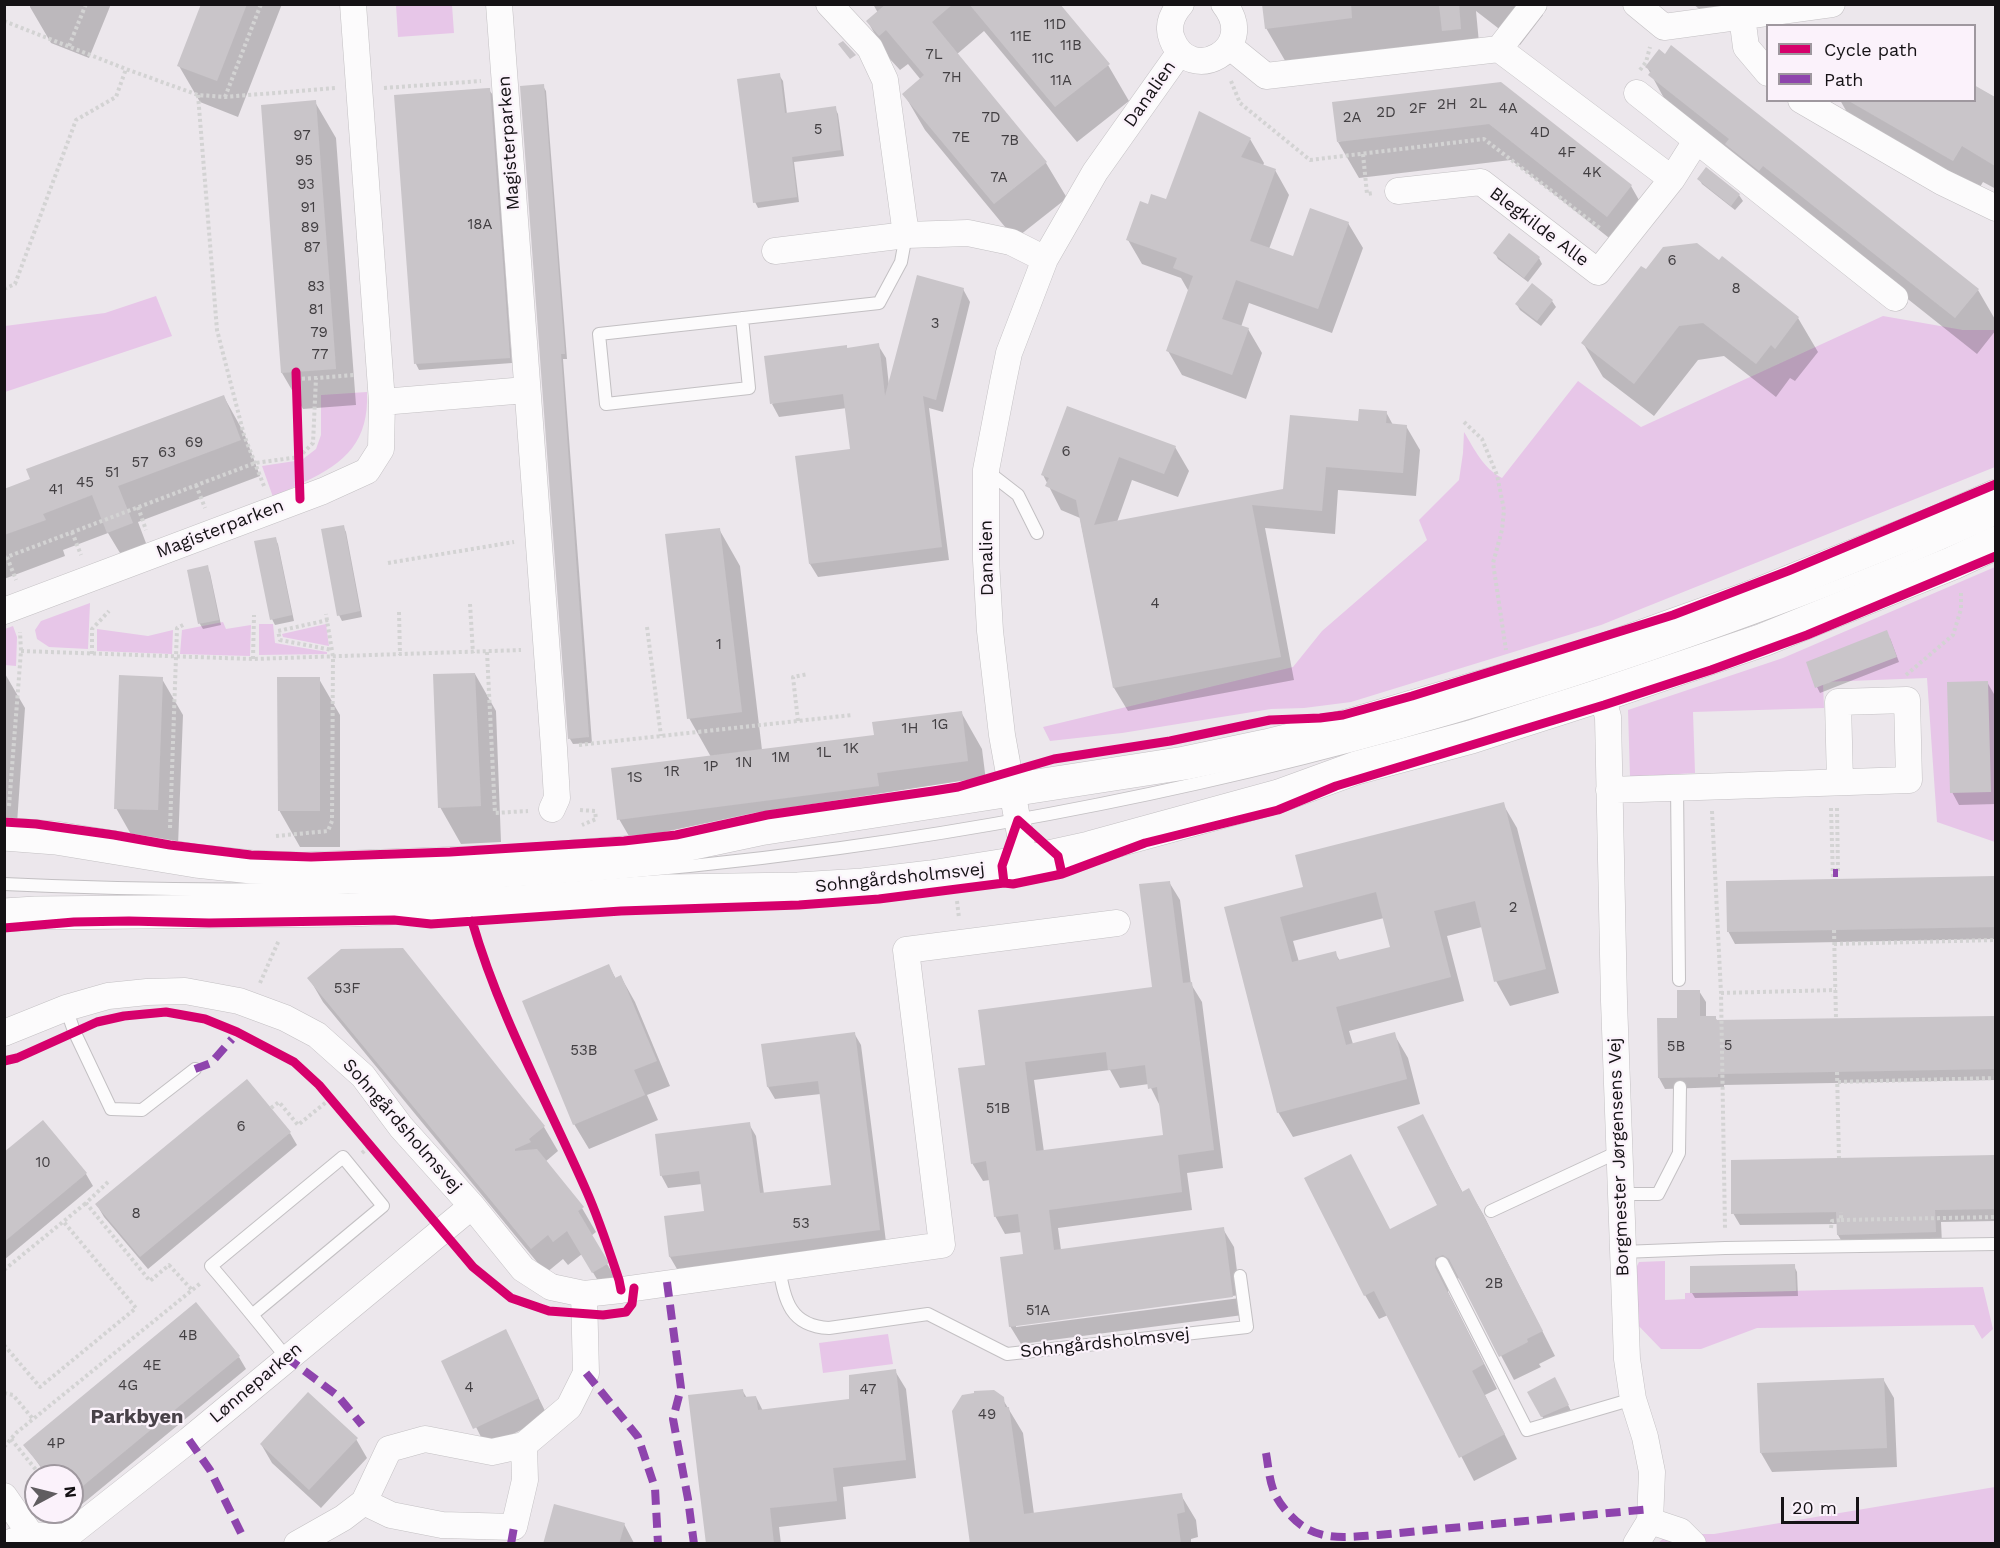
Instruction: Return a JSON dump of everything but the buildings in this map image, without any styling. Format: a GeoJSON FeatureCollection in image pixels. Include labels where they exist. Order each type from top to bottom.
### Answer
{"type":"FeatureCollection","features":[{"type":"Feature","properties":{"kind":"street","name":"Magisterparken"},"geometry":{"type":"LineString","coordinates":[[7,610],[300,499],[367,471],[381,449],[382,402],[353,4]]}},
{"type":"Feature","properties":{"kind":"street","name":"Magisterparken"},"geometry":{"type":"LineString","coordinates":[[499,4],[554,748],[557,798],[552,809]]}},
{"type":"Feature","properties":{"kind":"street"},"geometry":{"type":"LineString","coordinates":[[830,4],[870,48],[885,80],[906,235]]}},
{"type":"Feature","properties":{"kind":"street"},"geometry":{"type":"LineString","coordinates":[[1179,5],[1170,24],[1170,34],[1180,52],[1199,61],[1210,60],[1224,51],[1235,32],[1234,22],[1224,4]]}},
{"type":"Feature","properties":{"kind":"street"},"geometry":{"type":"LineString","coordinates":[[1499,49],[1534,4]]}},
{"type":"Feature","properties":{"kind":"street"},"geometry":{"type":"LineString","coordinates":[[1636,4],[1664,27],[1832,4]]}},
{"type":"Feature","properties":{"kind":"street"},"geometry":{"type":"LineString","coordinates":[[1742,16],[1746,47],[1766,72]]}},
{"type":"Feature","properties":{"kind":"street"},"geometry":{"type":"LineString","coordinates":[[1224,51],[1266,76],[1499,49],[1672,179]]}},
{"type":"Feature","properties":{"kind":"street","name":"Danalien"},"geometry":{"type":"LineString","coordinates":[[1025,862],[1002,735],[990,631],[986,560],[986,470],[1009,353],[1045,259],[1095,172],[1180,52]]}},
{"type":"Feature","properties":{"kind":"street"},"geometry":{"type":"LineString","coordinates":[[1637,93],[1895,298]]}},
{"type":"Feature","properties":{"kind":"street"},"geometry":{"type":"LineString","coordinates":[[1804,102],[1942,182],[1995,208]]}},
{"type":"Feature","properties":{"kind":"street","name":"Blegkilde Alle"},"geometry":{"type":"LineString","coordinates":[[1398,191],[1481,182],[1598,272],[1672,179],[1696,141]]}},
{"type":"Feature","properties":{"kind":"street"},"geometry":{"type":"LineString","coordinates":[[776,251],[906,235],[968,233],[1011,242],[1045,259]]}},
{"type":"Feature","properties":{"kind":"street"},"geometry":{"type":"LineString","coordinates":[[382,402],[526,390]]}},
{"type":"Feature","properties":{"kind":"street"},"geometry":{"type":"LineString","coordinates":[[4,856],[142,867],[302,869],[518,861],[660,850],[759,829],[1015,805],[1343,727],[1590,655],[1749,598],[1935,524],[1995,496]]}},
{"type":"Feature","properties":{"kind":"street","name":"Sohngårdsholmsvej"},"geometry":{"type":"LineString","coordinates":[[4,915],[350,910],[520,902],[669,891],[798,889],[931,877],[1025,862],[1089,848],[1279,796],[1356,768],[1471,737],[1602,694],[1763,640],[1953,563],[1995,543]]}},
{"type":"Feature","properties":{"kind":"street","name":"Borgmester Jørgensens Vej"},"geometry":{"type":"LineString","coordinates":[[1602,694],[1608,717],[1622,1252],[1627,1359],[1633,1399],[1653,1472],[1650,1521],[1636,1544]]}},
{"type":"Feature","properties":{"kind":"street"},"geometry":{"type":"LineString","coordinates":[[1609,790],[1909,780],[1907,700],[1838,702],[1836,782]]}},
{"type":"Feature","properties":{"kind":"street"},"geometry":{"type":"LineString","coordinates":[[7,820],[56,838],[196,861],[252,867]]}},
{"type":"Feature","properties":{"kind":"street","name":"Sohngårdsholmsvej"},"geometry":{"type":"LineString","coordinates":[[4,1033],[66,1008],[108,996],[147,992],[185,991],[239,1001],[285,1018],[317,1035],[363,1076],[401,1127],[472,1206],[523,1269],[551,1287],[584,1294],[942,1245],[906,950],[1117,922]]}},
{"type":"Feature","properties":{"kind":"street","name":"Lønneparken"},"geometry":{"type":"LineString","coordinates":[[5,1544],[31,1535],[66,1537],[189,1440],[472,1206]]}},
{"type":"Feature","properties":{"kind":"street"},"geometry":{"type":"LineString","coordinates":[[297,1544],[343,1518],[364,1502],[389,1449],[425,1439],[492,1452],[524,1446],[569,1407],[586,1373],[584,1294]]}},
{"type":"Feature","properties":{"kind":"street"},"geometry":{"type":"LineString","coordinates":[[364,1502],[391,1515],[442,1525],[514,1527],[525,1480],[524,1446]]}},
{"type":"Feature","properties":{"kind":"street"},"geometry":{"type":"LineString","coordinates":[[4,1496],[31,1535]]}},
{"type":"Feature","properties":{"kind":"street"},"geometry":{"type":"LineString","coordinates":[[1650,1521],[1680,1531],[1693,1544]]}},
{"type":"Feature","properties":{"kind":"lane"},"geometry":{"type":"LineString","coordinates":[[742,318],[749,388],[606,404],[599,334],[742,318],[879,303],[901,262],[906,235]]}},
{"type":"Feature","properties":{"kind":"lane"},"geometry":{"type":"LineString","coordinates":[[986,470],[1018,495],[1038,533]]}},
{"type":"Feature","properties":{"kind":"lane"},"geometry":{"type":"LineString","coordinates":[[4,884],[122,890],[267,890],[518,881],[748,860],[924,837],[1015,805],[1217,780],[1462,716],[1594,674],[1753,619],[1941,544],[1995,519]]}},
{"type":"Feature","properties":{"kind":"lane"},"geometry":{"type":"LineString","coordinates":[[1677,786],[1679,980]]}},
{"type":"Feature","properties":{"kind":"lane"},"geometry":{"type":"LineString","coordinates":[[66,1008],[74,1031],[111,1109],[142,1110],[195,1069]]}},
{"type":"Feature","properties":{"kind":"lane"},"geometry":{"type":"LineString","coordinates":[[1622,1194],[1658,1194],[1679,1153],[1680,1087]]}},
{"type":"Feature","properties":{"kind":"lane"},"geometry":{"type":"LineString","coordinates":[[1491,1210],[1620,1151]]}},
{"type":"Feature","properties":{"kind":"lane"},"geometry":{"type":"LineString","coordinates":[[252,1316],[384,1206],[343,1157],[211,1266],[286,1358]]}},
{"type":"Feature","properties":{"kind":"lane"},"geometry":{"type":"LineString","coordinates":[[1622,1252],[1995,1244]]}},
{"type":"Feature","properties":{"kind":"lane"},"geometry":{"type":"LineString","coordinates":[[1442,1263],[1527,1430],[1633,1399]]}},
{"type":"Feature","properties":{"kind":"lane","name":"Sohngårdsholmsvej"},"geometry":{"type":"LineString","coordinates":[[779,1268],[784,1294],[791,1309],[801,1320],[814,1327],[829,1328],[928,1314],[1007,1354],[1247,1327],[1240,1276]]}},
{"type":"Feature","properties":{"kind":"path"},"geometry":{"type":"LineString","coordinates":[[69,46],[86,4]]}},
{"type":"Feature","properties":{"kind":"path"},"geometry":{"type":"LineString","coordinates":[[225,97],[261,4]]}},
{"type":"Feature","properties":{"kind":"path"},"geometry":{"type":"LineString","coordinates":[[4,21],[198,95],[225,97],[335,88],[358,90],[504,80]]}},
{"type":"Feature","properties":{"kind":"path"},"geometry":{"type":"LineString","coordinates":[[1637,93],[1639,73],[1646,62],[1652,43],[1664,27]]}},
{"type":"Feature","properties":{"kind":"path"},"geometry":{"type":"LineString","coordinates":[[1224,51],[1240,103],[1310,160],[1485,139],[1621,244]]}},
{"type":"Feature","properties":{"kind":"path"},"geometry":{"type":"LineString","coordinates":[[4,289],[15,284],[76,120],[116,97],[126,69]]}},
{"type":"Feature","properties":{"kind":"path"},"geometry":{"type":"LineString","coordinates":[[198,95],[217,330],[244,435],[273,509]]}},
{"type":"Feature","properties":{"kind":"path"},"geometry":{"type":"LineString","coordinates":[[297,390],[296,376],[316,378],[354,375]]}},
{"type":"Feature","properties":{"kind":"path"},"geometry":{"type":"LineString","coordinates":[[13,572],[6,557],[255,463],[299,457],[313,443],[316,378]]}},
{"type":"Feature","properties":{"kind":"path"},"geometry":{"type":"LineString","coordinates":[[1464,422],[1482,439],[1497,475],[1504,510],[1502,530],[1493,563],[1507,660]]}},
{"type":"Feature","properties":{"kind":"path"},"geometry":{"type":"LineString","coordinates":[[298,446],[300,499]]}},
{"type":"Feature","properties":{"kind":"path"},"geometry":{"type":"LineString","coordinates":[[196,485],[200,496]]}},
{"type":"Feature","properties":{"kind":"path"},"geometry":{"type":"LineString","coordinates":[[138,507],[142,518]]}},
{"type":"Feature","properties":{"kind":"path"},"geometry":{"type":"LineString","coordinates":[[72,532],[77,545]]}},
{"type":"Feature","properties":{"kind":"path"},"geometry":{"type":"LineString","coordinates":[[388,563],[504,543],[537,540]]}},
{"type":"Feature","properties":{"kind":"path"},"geometry":{"type":"LineString","coordinates":[[1876,701],[1953,635],[1961,609],[1961,585]]}},
{"type":"Feature","properties":{"kind":"path"},"geometry":{"type":"LineString","coordinates":[[470,604],[473,652]]}},
{"type":"Feature","properties":{"kind":"path"},"geometry":{"type":"LineString","coordinates":[[7,610],[21,635],[7,820]]}},
{"type":"Feature","properties":{"kind":"path"},"geometry":{"type":"LineString","coordinates":[[92,654],[92,629],[109,611]]}},
{"type":"Feature","properties":{"kind":"path"},"geometry":{"type":"LineString","coordinates":[[399,612],[400,655]]}},
{"type":"Feature","properties":{"kind":"path"},"geometry":{"type":"LineString","coordinates":[[273,837],[328,831],[332,821],[333,657],[326,614]]}},
{"type":"Feature","properties":{"kind":"path"},"geometry":{"type":"LineString","coordinates":[[253,659],[254,615]]}},
{"type":"Feature","properties":{"kind":"path"},"geometry":{"type":"LineString","coordinates":[[328,620],[279,631],[279,639],[332,650]]}},
{"type":"Feature","properties":{"kind":"path"},"geometry":{"type":"LineString","coordinates":[[170,821],[177,628],[184,624]]}},
{"type":"Feature","properties":{"kind":"path"},"geometry":{"type":"LineString","coordinates":[[647,627],[661,736]]}},
{"type":"Feature","properties":{"kind":"path"},"geometry":{"type":"LineString","coordinates":[[21,651],[253,659],[546,649]]}},
{"type":"Feature","properties":{"kind":"path"},"geometry":{"type":"LineString","coordinates":[[487,652],[495,813],[552,809]]}},
{"type":"Feature","properties":{"kind":"path"},"geometry":{"type":"LineString","coordinates":[[798,721],[793,678],[808,674]]}},
{"type":"Feature","properties":{"kind":"path"},"geometry":{"type":"LineString","coordinates":[[554,748],[852,715]]}},
{"type":"Feature","properties":{"kind":"path"},"geometry":{"type":"LineString","coordinates":[[1836,782],[1838,873]]}},
{"type":"Feature","properties":{"kind":"path"},"geometry":{"type":"LineString","coordinates":[[1833,879],[1836,782]]}},
{"type":"Feature","properties":{"kind":"path"},"geometry":{"type":"LineString","coordinates":[[1711,785],[1721,993],[1725,1248]]}},
{"type":"Feature","properties":{"kind":"path"},"geometry":{"type":"LineString","coordinates":[[1834,930],[1836,1018]]}},
{"type":"Feature","properties":{"kind":"path"},"geometry":{"type":"LineString","coordinates":[[256,993],[282,933]]}},
{"type":"Feature","properties":{"kind":"path"},"geometry":{"type":"LineString","coordinates":[[1834,944],[1995,940]]}},
{"type":"Feature","properties":{"kind":"path"},"geometry":{"type":"LineString","coordinates":[[1721,993],[1836,990]]}},
{"type":"Feature","properties":{"kind":"path"},"geometry":{"type":"LineString","coordinates":[[1837,1072],[1839,1158]]}},
{"type":"Feature","properties":{"kind":"path"},"geometry":{"type":"LineString","coordinates":[[1838,1082],[1995,1078]]}},
{"type":"Feature","properties":{"kind":"path"},"geometry":{"type":"LineString","coordinates":[[271,1108],[279,1102],[298,1125],[331,1099]]}},
{"type":"Feature","properties":{"kind":"path"},"geometry":{"type":"LineString","coordinates":[[364,1138],[378,1154]]}},
{"type":"Feature","properties":{"kind":"path"},"geometry":{"type":"LineString","coordinates":[[4,1270],[86,1203],[108,1182]]}},
{"type":"Feature","properties":{"kind":"path"},"geometry":{"type":"LineString","coordinates":[[86,1203],[150,1281],[169,1265],[192,1290]]}},
{"type":"Feature","properties":{"kind":"path"},"geometry":{"type":"LineString","coordinates":[[1841,1220],[1995,1217]]}},
{"type":"Feature","properties":{"kind":"path"},"geometry":{"type":"LineString","coordinates":[[4,1345],[40,1387],[136,1308],[63,1221]]}},
{"type":"Feature","properties":{"kind":"path"},"geometry":{"type":"LineString","coordinates":[[4,1447],[33,1419],[215,1271]]}},
{"type":"Feature","properties":{"kind":"path"},"geometry":{"type":"LineString","coordinates":[[4,1394],[13,1395],[33,1419]]}},
{"type":"Feature","properties":{"kind":"path"},"geometry":{"type":"LineString","coordinates":[[11,1439],[31,1464]]}},
{"type":"Feature","properties":{"kind":"shaded area"},"geometry":{"type":"Polygon","coordinates":[[[396,5],[452,5],[454,33],[398,37],[396,5]]]}},
{"type":"Feature","properties":{"kind":"shaded area"},"geometry":{"type":"Polygon","coordinates":[[[156,296],[172,336],[5,392],[5,326],[105,313],[156,296]]]}},
{"type":"Feature","properties":{"kind":"shaded area"},"geometry":{"type":"Polygon","coordinates":[[[1883,316],[1963,330],[1995,330],[1995,467],[1601,625],[1351,702],[1304,708],[1271,709],[1122,733],[1050,741],[1043,727],[1293,667],[1322,631],[1427,540],[1419,520],[1459,480],[1464,432],[1485,464],[1502,478],[1578,381],[1641,427],[1883,316]]]}},
{"type":"Feature","properties":{"kind":"shaded area"},"geometry":{"type":"Polygon","coordinates":[[[367,392],[364,424],[352,448],[332,467],[304,482],[303,459],[316,449],[321,435],[321,395],[367,392]]]}},
{"type":"Feature","properties":{"kind":"shaded area"},"geometry":{"type":"Polygon","coordinates":[[[295,461],[296,486],[273,497],[262,466],[295,461]]]}},
{"type":"Feature","properties":{"kind":"shaded area"},"geometry":{"type":"Polygon","coordinates":[[[1995,567],[1995,842],[1937,822],[1927,678],[1823,682],[1824,708],[1693,712],[1695,773],[1630,777],[1628,710],[1783,658],[1995,567]]]}},
{"type":"Feature","properties":{"kind":"shaded area"},"geometry":{"type":"Polygon","coordinates":[[[90,603],[88,649],[49,647],[37,639],[35,630],[41,621],[90,603]]]}},
{"type":"Feature","properties":{"kind":"shaded area"},"geometry":{"type":"Polygon","coordinates":[[[223,622],[226,629],[251,625],[250,656],[180,654],[182,630],[223,622]]]}},
{"type":"Feature","properties":{"kind":"shaded area"},"geometry":{"type":"Polygon","coordinates":[[[259,624],[273,624],[275,643],[327,652],[327,654],[259,655],[259,624]]]}},
{"type":"Feature","properties":{"kind":"shaded area"},"geometry":{"type":"Polygon","coordinates":[[[326,624],[329,646],[283,637],[282,634],[326,624]]]}},
{"type":"Feature","properties":{"kind":"shaded area"},"geometry":{"type":"Polygon","coordinates":[[[13,626],[17,637],[16,666],[5,665],[5,629],[13,626]]]}},
{"type":"Feature","properties":{"kind":"shaded area"},"geometry":{"type":"Polygon","coordinates":[[[97,629],[148,636],[173,630],[172,654],[97,651],[97,629]]]}},
{"type":"Feature","properties":{"kind":"shaded area"},"geometry":{"type":"Polygon","coordinates":[[[1665,1261],[1665,1300],[1685,1299],[1685,1293],[1983,1287],[1993,1329],[1982,1339],[1974,1325],[1757,1328],[1701,1349],[1661,1349],[1633,1320],[1633,1274],[1639,1262],[1665,1261]]]}},
{"type":"Feature","properties":{"kind":"shaded area"},"geometry":{"type":"Polygon","coordinates":[[[888,1334],[893,1364],[823,1373],[819,1343],[888,1334]]]}},
{"type":"Feature","properties":{"kind":"shaded area"},"geometry":{"type":"Polygon","coordinates":[[[1995,1487],[1995,1543],[1657,1544],[1668,1534],[1714,1534],[1995,1487]]]}},
{"type":"Feature","properties":{"kind":"marked path"},"geometry":{"type":"LineString","coordinates":[[1833,873],[1838,873]]}},
{"type":"Feature","properties":{"kind":"marked path"},"geometry":{"type":"LineString","coordinates":[[195,1069],[211,1063],[232,1039]]}},
{"type":"Feature","properties":{"kind":"marked path"},"geometry":{"type":"LineString","coordinates":[[667,1282],[681,1388],[673,1419],[694,1544]]}},
{"type":"Feature","properties":{"kind":"marked path"},"geometry":{"type":"LineString","coordinates":[[286,1357],[338,1396],[362,1425]]}},
{"type":"Feature","properties":{"kind":"marked path"},"geometry":{"type":"LineString","coordinates":[[586,1373],[638,1437],[655,1488],[658,1544]]}},
{"type":"Feature","properties":{"kind":"marked path"},"geometry":{"type":"LineString","coordinates":[[189,1440],[210,1470],[241,1533]]}},
{"type":"Feature","properties":{"kind":"marked path"},"geometry":{"type":"LineString","coordinates":[[1266,1453],[1272,1485],[1283,1507],[1301,1525],[1311,1531],[1332,1536],[1378,1535],[1651,1509]]}},
{"type":"Feature","properties":{"kind":"marked path"},"geometry":{"type":"LineString","coordinates":[[511,1544],[514,1527]]}},
{"type":"Feature","properties":{"kind":"cycle path"},"geometry":{"type":"LineString","coordinates":[[296,372],[300,499]]}},
{"type":"Feature","properties":{"kind":"cycle path"},"geometry":{"type":"LineString","coordinates":[[4,822],[36,824],[251,855],[311,857],[450,852],[624,841],[676,835],[767,815],[958,787],[1054,759],[1170,741],[1270,720],[1343,715],[1412,696],[1673,615],[1788,571],[1996,484]]}},
{"type":"Feature","properties":{"kind":"cycle path"},"geometry":{"type":"LineString","coordinates":[[4,928],[74,922],[129,921],[209,923],[394,920],[431,924],[621,911],[799,905],[879,899],[1004,883],[1013,884],[1062,874],[1145,843],[1278,810],[1336,786],[1604,705],[1711,670],[1807,635],[1996,556]]}},
{"type":"Feature","properties":{"kind":"cycle path"},"geometry":{"type":"LineString","coordinates":[[1004,883],[1002,866],[1018,820],[1058,856],[1062,874]]}},
{"type":"Feature","properties":{"kind":"cycle path"},"geometry":{"type":"LineString","coordinates":[[472,921],[510,1024],[595,1212],[621,1290]]}},
{"type":"Feature","properties":{"kind":"cycle path"},"geometry":{"type":"LineString","coordinates":[[4,1061],[17,1058],[97,1022],[124,1016],[166,1012],[205,1019],[237,1032],[294,1062],[319,1085],[473,1267],[511,1298],[549,1311],[603,1315],[626,1312],[632,1304],[634,1288]]}},
{"type":"Feature","properties":{"kind":"district","name":"Parkbyen"},"geometry":{"type":"Point","coordinates":[137,1417]}}]}
